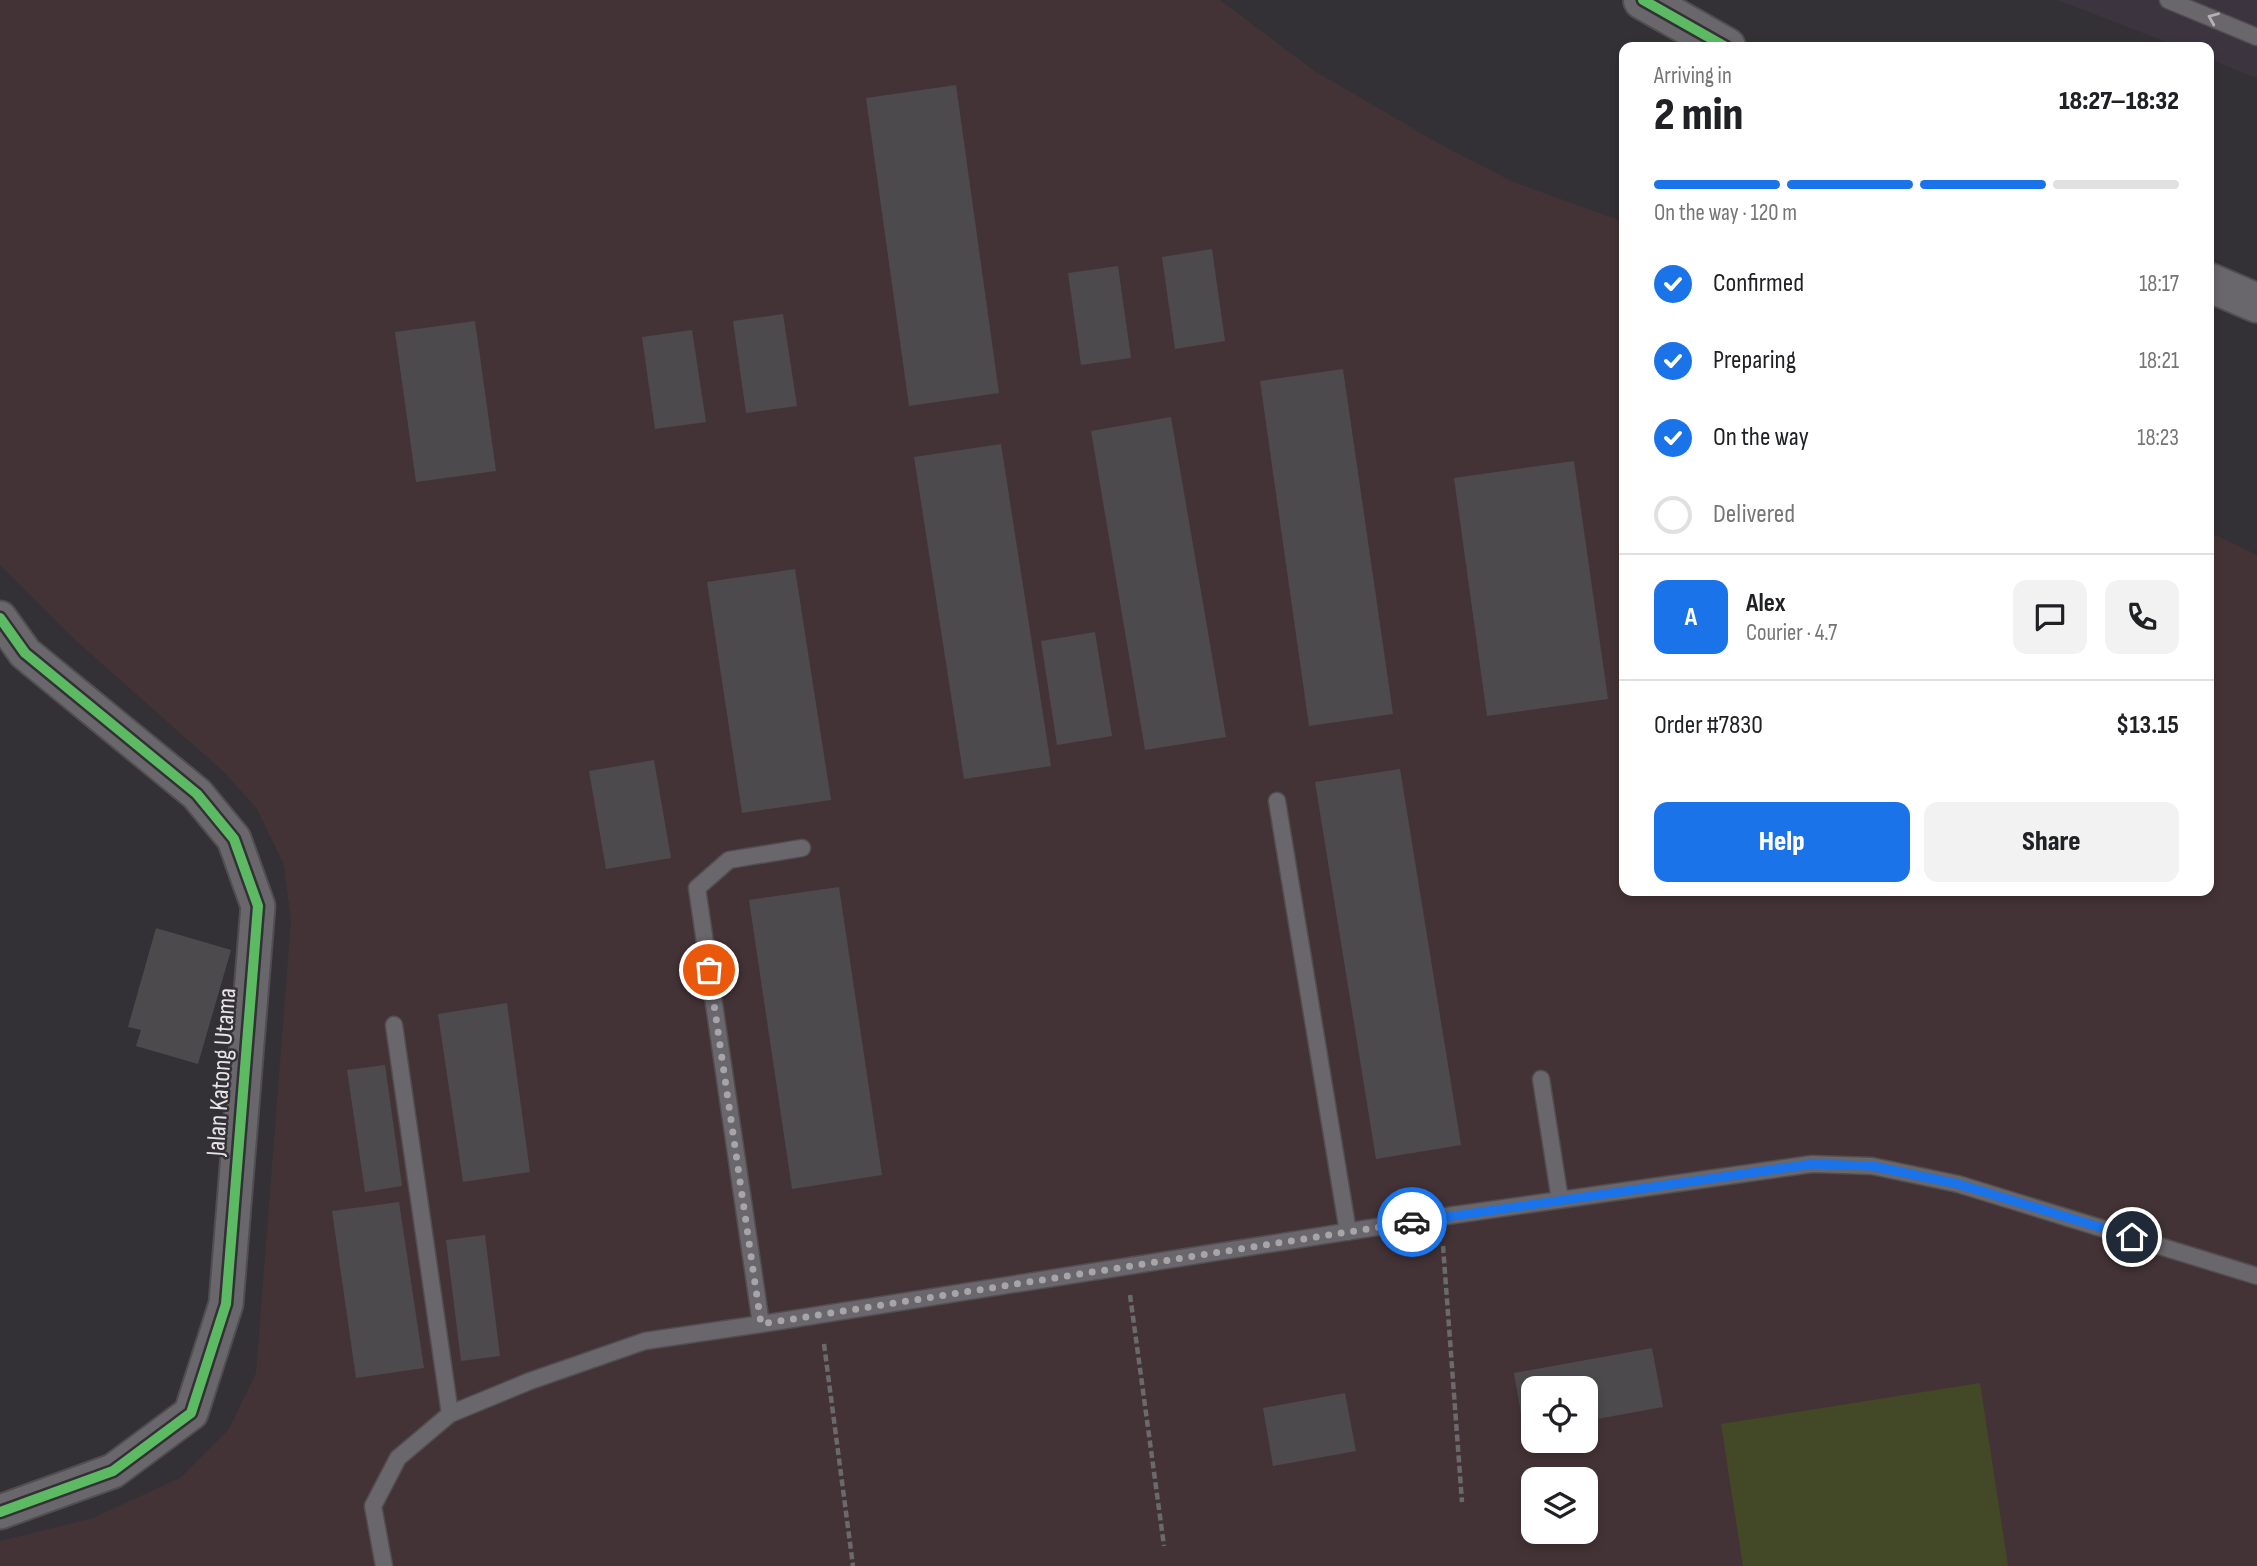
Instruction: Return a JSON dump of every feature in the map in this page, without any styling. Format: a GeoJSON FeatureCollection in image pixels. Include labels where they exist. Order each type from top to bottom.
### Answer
{"type":"FeatureCollection","features":[{"type":"Feature","properties":{"kind":"street"},"geometry":{"type":"LineString","coordinates":[[1643,0],[1717,42]]}},
{"type":"Feature","properties":{"kind":"street"},"geometry":{"type":"LineString","coordinates":[[2214,285],[2257,303]]}},
{"type":"Feature","properties":{"kind":"street","name":"Jalan Katong Utama"},"geometry":{"type":"LineString","coordinates":[[0,618],[25,653],[197,794],[234,839],[258,906],[226,1304],[191,1413],[113,1471],[0,1512]]}},
{"type":"Feature","properties":{"kind":"lane"},"geometry":{"type":"LineString","coordinates":[[2168,0],[2257,37]]}},
{"type":"Feature","properties":{"kind":"lane"},"geometry":{"type":"LineString","coordinates":[[1278,801],[1348,1232]]}},
{"type":"Feature","properties":{"kind":"lane"},"geometry":{"type":"LineString","coordinates":[[761,1324],[697,888],[729,860],[802,848]]}},
{"type":"Feature","properties":{"kind":"lane"},"geometry":{"type":"LineString","coordinates":[[394,1026],[450,1414]]}},
{"type":"Feature","properties":{"kind":"lane"},"geometry":{"type":"LineString","coordinates":[[1541,1079],[1560,1200]]}},
{"type":"Feature","properties":{"kind":"lane"},"geometry":{"type":"LineString","coordinates":[[384,1566],[373,1506],[398,1458],[450,1414],[530,1381],[645,1341],[1440,1217],[1812,1164],[1872,1166],[1958,1184],[2257,1276]]}},
{"type":"Feature","properties":{"kind":"path"},"geometry":{"type":"LineString","coordinates":[[1440,1217],[1462,1502]]}},
{"type":"Feature","properties":{"kind":"path"},"geometry":{"type":"LineString","coordinates":[[1126,1266],[1164,1546]]}},
{"type":"Feature","properties":{"kind":"path"},"geometry":{"type":"LineString","coordinates":[[820,1315],[853,1566]]}},
{"type":"Feature","properties":{"kind":"shaded area"},"geometry":{"type":"Polygon","coordinates":[[[0,0],[1220,0],[1313,70],[1436,142],[1511,181],[1619,220],[1619,896],[2214,896],[2214,534],[2257,555],[2257,1566],[0,1566],[0,1541],[93,1518],[180,1478],[229,1429],[256,1373],[291,921],[284,865],[257,809],[224,772],[73,638],[0,565],[0,0]]]}},
{"type":"Feature","properties":{"kind":"shaded area"},"geometry":{"type":"Polygon","coordinates":[[[2058,0],[2257,0],[2257,78],[2214,61],[2214,42],[2166,42],[2058,0]]]}},
{"type":"Feature","properties":{"kind":"green space"},"geometry":{"type":"Polygon","coordinates":[[[1980,1383],[2008,1566],[1743,1566],[1721,1424],[1980,1383]]]}},
{"type":"Feature","properties":{"kind":"building"},"geometry":{"type":"Polygon","coordinates":[[[956,85],[999,393],[909,406],[866,98],[956,85]]]}},
{"type":"Feature","properties":{"kind":"building"},"geometry":{"type":"Polygon","coordinates":[[[1212,249],[1225,341],[1175,349],[1162,257],[1212,249]]]}},
{"type":"Feature","properties":{"kind":"building"},"geometry":{"type":"Polygon","coordinates":[[[1118,266],[1131,358],[1081,365],[1068,273],[1118,266]]]}},
{"type":"Feature","properties":{"kind":"building"},"geometry":{"type":"Polygon","coordinates":[[[783,314],[797,406],[746,413],[733,321],[783,314]]]}},
{"type":"Feature","properties":{"kind":"building"},"geometry":{"type":"Polygon","coordinates":[[[475,321],[496,471],[416,482],[395,332],[475,321]]]}},
{"type":"Feature","properties":{"kind":"building"},"geometry":{"type":"Polygon","coordinates":[[[692,330],[706,422],[655,429],[642,337],[692,330]]]}},
{"type":"Feature","properties":{"kind":"building"},"geometry":{"type":"Polygon","coordinates":[[[1343,369],[1393,714],[1309,726],[1260,381],[1343,369]]]}},
{"type":"Feature","properties":{"kind":"building"},"geometry":{"type":"Polygon","coordinates":[[[1171,417],[1226,737],[1145,750],[1091,431],[1171,417]]]}},
{"type":"Feature","properties":{"kind":"building"},"geometry":{"type":"Polygon","coordinates":[[[1001,444],[1051,766],[964,779],[914,457],[1001,444]]]}},
{"type":"Feature","properties":{"kind":"building"},"geometry":{"type":"Polygon","coordinates":[[[1574,461],[1608,699],[1487,716],[1454,478],[1574,461]]]}},
{"type":"Feature","properties":{"kind":"building"},"geometry":{"type":"Polygon","coordinates":[[[795,569],[831,800],[742,813],[707,582],[795,569]]]}},
{"type":"Feature","properties":{"kind":"building"},"geometry":{"type":"Polygon","coordinates":[[[1095,632],[1112,736],[1057,745],[1041,641],[1095,632]]]}},
{"type":"Feature","properties":{"kind":"building"},"geometry":{"type":"Polygon","coordinates":[[[654,760],[671,858],[606,869],[589,771],[654,760]]]}},
{"type":"Feature","properties":{"kind":"building"},"geometry":{"type":"Polygon","coordinates":[[[1400,769],[1461,1145],[1376,1159],[1315,782],[1400,769]]]}},
{"type":"Feature","properties":{"kind":"building"},"geometry":{"type":"Polygon","coordinates":[[[839,887],[882,1175],[792,1189],[749,900],[839,887]]]}},
{"type":"Feature","properties":{"kind":"building"},"geometry":{"type":"Polygon","coordinates":[[[156,928],[231,950],[198,1064],[136,1046],[141,1030],[128,1027],[156,928]]]}},
{"type":"Feature","properties":{"kind":"building"},"geometry":{"type":"Polygon","coordinates":[[[507,1003],[530,1172],[463,1182],[438,1014],[507,1003]]]}},
{"type":"Feature","properties":{"kind":"building"},"geometry":{"type":"Polygon","coordinates":[[[385,1065],[402,1186],[365,1192],[347,1070],[385,1065]]]}},
{"type":"Feature","properties":{"kind":"building"},"geometry":{"type":"Polygon","coordinates":[[[399,1202],[424,1368],[356,1378],[332,1211],[399,1202]]]}},
{"type":"Feature","properties":{"kind":"building"},"geometry":{"type":"Polygon","coordinates":[[[485,1235],[500,1356],[461,1361],[446,1240],[485,1235]]]}},
{"type":"Feature","properties":{"kind":"building"},"geometry":{"type":"Polygon","coordinates":[[[1652,1348],[1663,1407],[1598,1419],[1598,1376],[1521,1376],[1521,1414],[1514,1373],[1652,1348]]]}},
{"type":"Feature","properties":{"kind":"building"},"geometry":{"type":"Polygon","coordinates":[[[1345,1393],[1356,1451],[1273,1466],[1263,1408],[1345,1393]]]}},
{"type":"Feature","properties":{"kind":"cycle path"},"geometry":{"type":"LineString","coordinates":[[1643,0],[1717,42]]}},
{"type":"Feature","properties":{"kind":"cycle path"},"geometry":{"type":"LineString","coordinates":[[0,618],[25,653],[197,794],[234,839],[258,906],[226,1304],[191,1413],[113,1471],[0,1512]]}},
{"type":"Feature","properties":{"kind":"way so far"},"geometry":{"type":"LineString","coordinates":[[709,970],[761,1324],[1412,1222]]}},
{"type":"Feature","properties":{"kind":"route"},"geometry":{"type":"LineString","coordinates":[[1412,1222],[1812,1164],[1872,1166],[1958,1184],[2132,1237]]}}]}
